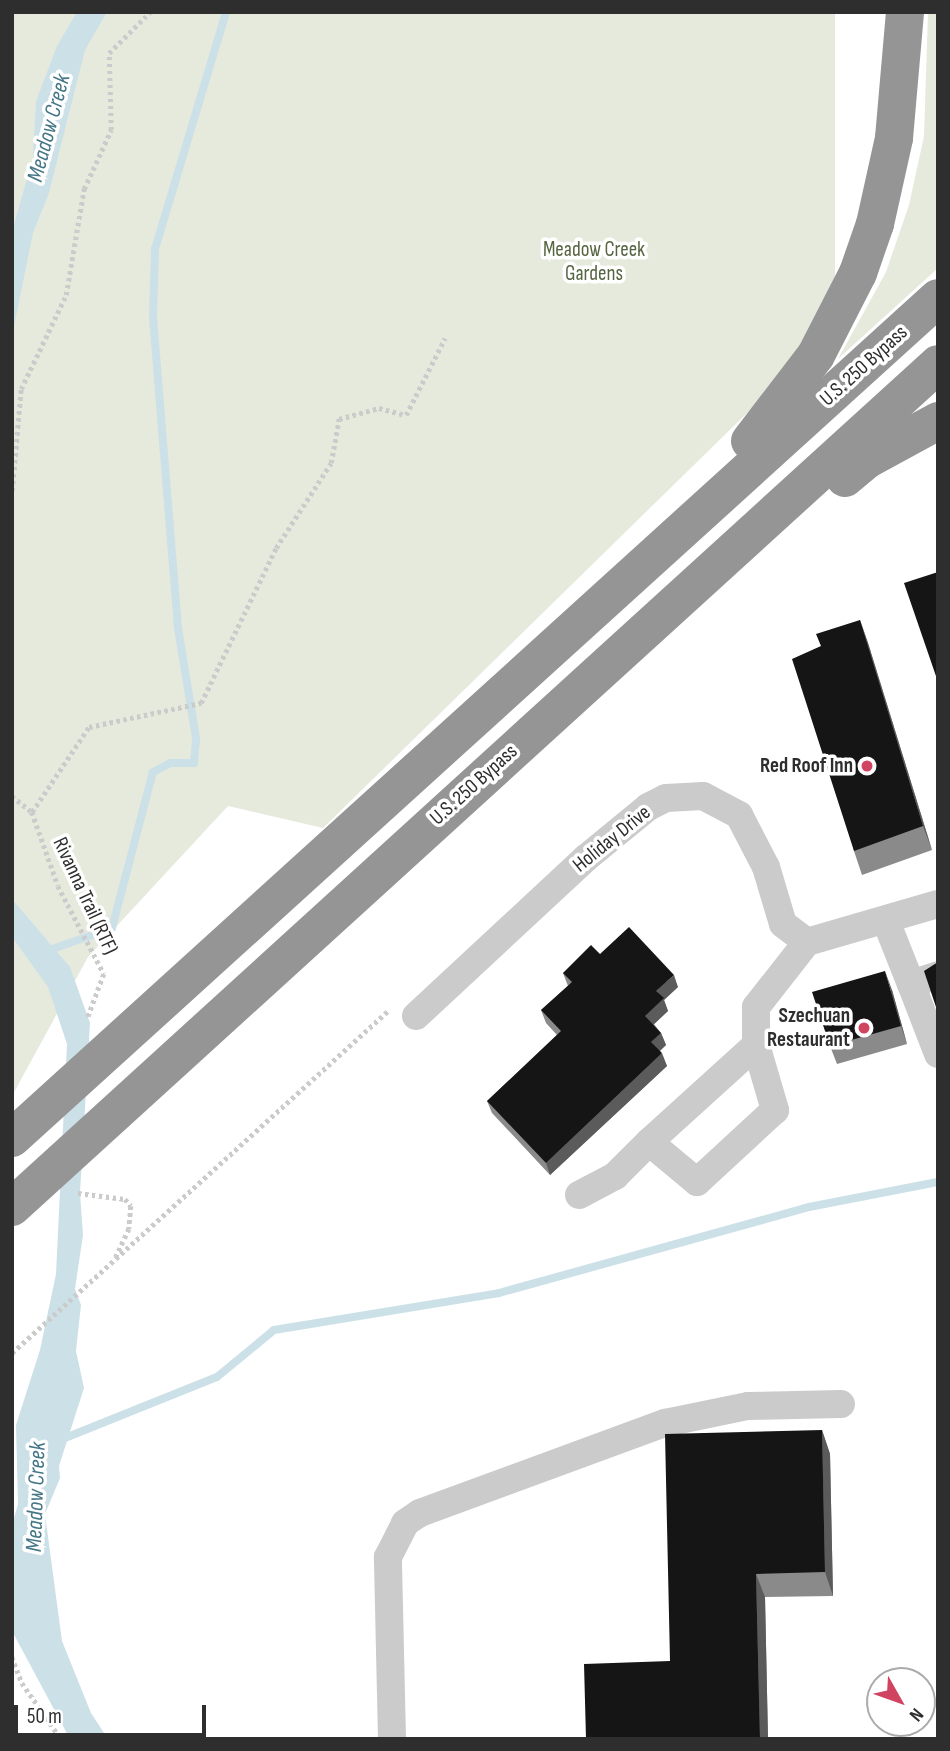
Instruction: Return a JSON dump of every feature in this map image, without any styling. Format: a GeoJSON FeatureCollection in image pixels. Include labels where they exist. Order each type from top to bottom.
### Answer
{"type":"FeatureCollection","features":[{"type":"Feature","properties":{"kind":"highway"},"geometry":{"type":"LineString","coordinates":[[684,528],[704,486],[772,417],[816,355],[858,273],[875,224],[894,138],[905,12]]}},
{"type":"Feature","properties":{"kind":"highway","name":"U.S. 250 Bypass"},"geometry":{"type":"LineString","coordinates":[[12,1138],[938,298]]}},
{"type":"Feature","properties":{"kind":"highway","name":"U.S. 250 Bypass"},"geometry":{"type":"LineString","coordinates":[[12,1208],[938,364]]}},
{"type":"Feature","properties":{"kind":"highway"},"geometry":{"type":"LineString","coordinates":[[588,681],[711,595],[868,458],[938,421]]}},
{"type":"Feature","properties":{"kind":"street","name":"Holiday Drive"},"geometry":{"type":"LineString","coordinates":[[407,1009],[648,807],[666,798],[703,796],[739,815],[766,867],[783,925],[807,942]]}},
{"type":"Feature","properties":{"kind":"street"},"geometry":{"type":"LineString","coordinates":[[649,1142],[697,1182],[775,1110],[755,1045],[756,1007],[807,942],[938,904]]}},
{"type":"Feature","properties":{"kind":"street"},"geometry":{"type":"LineString","coordinates":[[886,920],[938,1054]]}},
{"type":"Feature","properties":{"kind":"street"},"geometry":{"type":"LineString","coordinates":[[911,984],[938,975]]}},
{"type":"Feature","properties":{"kind":"street"},"geometry":{"type":"LineString","coordinates":[[579,1195],[615,1176],[755,1045]]}},
{"type":"Feature","properties":{"kind":"street"},"geometry":{"type":"LineString","coordinates":[[392,1739],[388,1557],[405,1524],[420,1513],[677,1419],[748,1406],[841,1404]]}},
{"type":"Feature","properties":{"kind":"path"},"geometry":{"type":"LineString","coordinates":[[12,491],[21,389],[66,295],[84,189],[111,130],[109,53],[150,12]]}},
{"type":"Feature","properties":{"kind":"path"},"geometry":{"type":"LineString","coordinates":[[12,796],[32,812],[89,727],[201,703],[276,548],[331,463],[339,419],[379,408],[407,415],[445,338]]}},
{"type":"Feature","properties":{"kind":"path","name":"Rivanna Trail (RTF)"},"geometry":{"type":"LineString","coordinates":[[32,812],[58,886],[104,974],[88,1017]]}},
{"type":"Feature","properties":{"kind":"path"},"geometry":{"type":"LineString","coordinates":[[12,1353],[114,1261],[407,1009]]}},
{"type":"Feature","properties":{"kind":"path"},"geometry":{"type":"LineString","coordinates":[[78,1193],[125,1199],[131,1206],[129,1229],[114,1261]]}},
{"type":"Feature","properties":{"kind":"path"},"geometry":{"type":"LineString","coordinates":[[12,1657],[22,1683],[61,1739]]}},
{"type":"Feature","properties":{"kind":"green space","name":"Meadow Creek Gardens"},"geometry":{"type":"Polygon","coordinates":[[[12,12],[835,12],[835,285],[793,368],[323,828],[228,806],[88,957],[12,1096],[12,12]]]}},
{"type":"Feature","properties":{"kind":"green space"},"geometry":{"type":"Polygon","coordinates":[[[928,12],[938,12],[938,268],[838,359],[886,272],[909,205],[924,136],[928,12]]]}},
{"type":"Feature","properties":{"kind":"water","name":"Meadow Creek"},"geometry":{"type":"Polygon","coordinates":[[[77,12],[107,12],[85,50],[49,193],[33,233],[12,336],[12,232],[33,157],[36,101],[57,46],[77,12]]]}},
{"type":"Feature","properties":{"kind":"water","name":"Meadow Creek"},"geometry":{"type":"Polygon","coordinates":[[[12,899],[70,967],[90,1023],[80,1193],[83,1235],[75,1289],[81,1305],[76,1351],[84,1388],[59,1466],[60,1478],[45,1514],[62,1641],[91,1713],[108,1739],[70,1739],[12,1631],[12,1525],[18,1504],[16,1425],[40,1350],[56,1274],[67,1044],[48,987],[12,937],[12,899]]]}},
{"type":"Feature","properties":{"kind":"building"},"geometry":{"type":"Polygon","coordinates":[[[938,572],[938,682],[904,583],[938,572]]]}},
{"type":"Feature","properties":{"kind":"building","name":"Red Roof Inn"},"geometry":{"type":"Polygon","coordinates":[[[860,620],[923,826],[854,851],[792,659],[821,646],[816,634],[860,620]]]}},
{"type":"Feature","properties":{"kind":"building"},"geometry":{"type":"Polygon","coordinates":[[[629,927],[674,975],[656,991],[664,998],[645,1016],[661,1033],[651,1042],[662,1053],[546,1163],[487,1101],[561,1031],[541,1010],[572,982],[563,973],[591,945],[600,954],[629,927]]]}},
{"type":"Feature","properties":{"kind":"building"},"geometry":{"type":"Polygon","coordinates":[[[938,962],[938,1013],[924,971],[938,962]]]}},
{"type":"Feature","properties":{"kind":"building","name":"Szechuan Restaurant"},"geometry":{"type":"Polygon","coordinates":[[[885,971],[901,1026],[830,1046],[812,992],[885,971]]]}},
{"type":"Feature","properties":{"kind":"building"},"geometry":{"type":"Polygon","coordinates":[[[822,1430],[825,1572],[756,1574],[760,1739],[586,1739],[584,1664],[670,1661],[665,1434],[822,1430]]]}},
{"type":"Feature","properties":{"kind":"waterway"},"geometry":{"type":"LineString","coordinates":[[44,952],[112,928],[153,772],[171,763],[194,763],[196,738],[178,628],[153,317],[155,249],[226,12]]}},
{"type":"Feature","properties":{"kind":"waterway","name":"Meadow Creek"},"geometry":{"type":"LineString","coordinates":[[60,1440],[217,1377],[274,1330],[499,1293],[809,1207],[938,1182]]}},
{"type":"Feature","properties":{"kind":"place","name":"Red Roof Inn"},"geometry":{"type":"Point","coordinates":[867,766]}},
{"type":"Feature","properties":{"kind":"place","name":"Szechuan Restaurant"},"geometry":{"type":"Point","coordinates":[864,1028]}}]}
